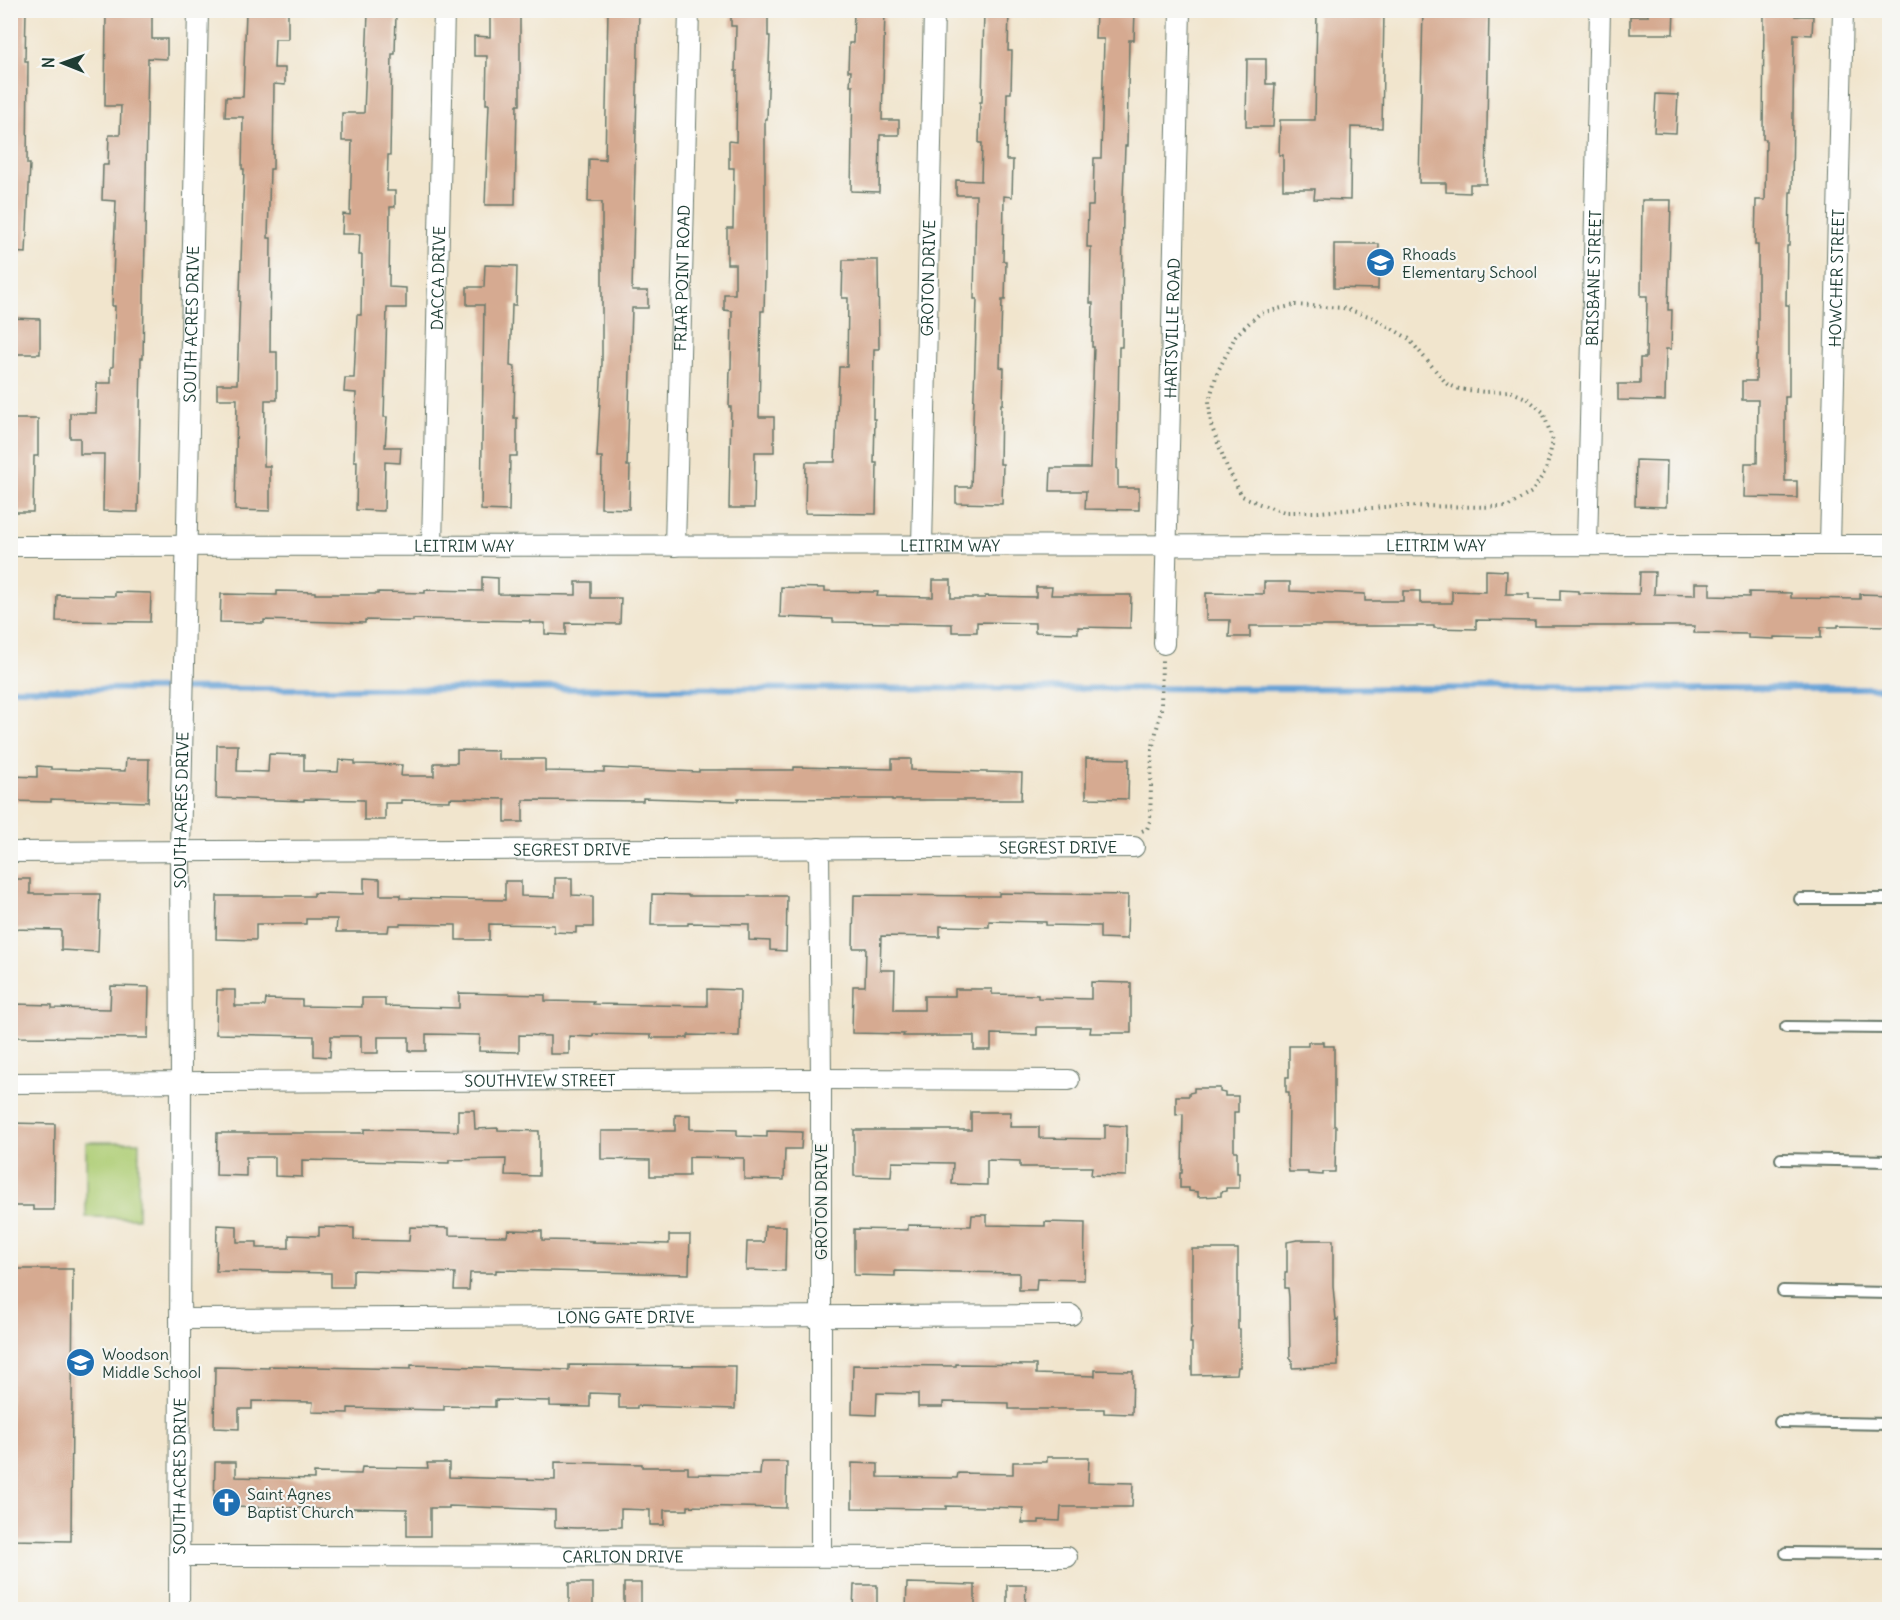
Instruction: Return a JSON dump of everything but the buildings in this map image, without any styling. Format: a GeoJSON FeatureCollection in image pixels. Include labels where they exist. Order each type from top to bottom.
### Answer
{"type":"FeatureCollection","features":[{"type":"Feature","properties":{"kind":"street","name":"SOUTH ACRES DRIVE"},"geometry":{"type":"LineString","coordinates":[[179,1610],[180,851],[198,10]]}},
{"type":"Feature","properties":{"kind":"street","name":"DACCA DRIVE"},"geometry":{"type":"LineString","coordinates":[[432,546],[444,10]]}},
{"type":"Feature","properties":{"kind":"street","name":"FRIAR POINT ROAD"},"geometry":{"type":"LineString","coordinates":[[675,546],[689,10]]}},
{"type":"Feature","properties":{"kind":"street","name":"GROTON DRIVE"},"geometry":{"type":"LineString","coordinates":[[922,546],[934,10]]}},
{"type":"Feature","properties":{"kind":"street","name":"HARTSVILLE ROAD"},"geometry":{"type":"LineString","coordinates":[[1164,644],[1180,10]]}},
{"type":"Feature","properties":{"kind":"street","name":"BRISBANE STREET"},"geometry":{"type":"LineString","coordinates":[[1587,545],[1600,10]]}},
{"type":"Feature","properties":{"kind":"street","name":"HOWCHER STREET"},"geometry":{"type":"LineString","coordinates":[[1830,545],[1843,10]]}},
{"type":"Feature","properties":{"kind":"street","name":"LEITRIM WAY"},"geometry":{"type":"LineString","coordinates":[[10,546],[1890,545]]}},
{"type":"Feature","properties":{"kind":"street","name":"SEGREST DRIVE"},"geometry":{"type":"LineString","coordinates":[[10,852],[1134,847]]}},
{"type":"Feature","properties":{"kind":"street","name":"GROTON DRIVE"},"geometry":{"type":"LineString","coordinates":[[819,848],[821,1556]]}},
{"type":"Feature","properties":{"kind":"street","name":"SOUTHVIEW STREET"},"geometry":{"type":"LineString","coordinates":[[10,1083],[1069,1080]]}},
{"type":"Feature","properties":{"kind":"street","name":"LONG GATE DRIVE"},"geometry":{"type":"LineString","coordinates":[[180,1319],[1071,1315]]}},
{"type":"Feature","properties":{"kind":"street","name":"CARLTON DRIVE"},"geometry":{"type":"LineString","coordinates":[[180,1556],[1067,1557]]}},
{"type":"Feature","properties":{"kind":"lane"},"geometry":{"type":"LineString","coordinates":[[1800,899],[1890,899]]}},
{"type":"Feature","properties":{"kind":"lane"},"geometry":{"type":"LineString","coordinates":[[1786,1027],[1890,1028]]}},
{"type":"Feature","properties":{"kind":"lane"},"geometry":{"type":"LineString","coordinates":[[1781,1160],[1890,1161]]}},
{"type":"Feature","properties":{"kind":"lane"},"geometry":{"type":"LineString","coordinates":[[1783,1292],[1890,1293]]}},
{"type":"Feature","properties":{"kind":"lane"},"geometry":{"type":"LineString","coordinates":[[1779,1422],[1890,1424]]}},
{"type":"Feature","properties":{"kind":"lane"},"geometry":{"type":"LineString","coordinates":[[1786,1553],[1890,1554]]}},
{"type":"Feature","properties":{"kind":"path"},"geometry":{"type":"LineString","coordinates":[[1295,305],[1343,309],[1372,317],[1408,338],[1447,384],[1459,389],[1485,392],[1509,391],[1527,399],[1543,412],[1553,441],[1546,470],[1532,492],[1507,507],[1398,506],[1319,512],[1284,512],[1242,496],[1227,467],[1211,425],[1209,400],[1217,373],[1236,336],[1260,313],[1295,305]]}},
{"type":"Feature","properties":{"kind":"path"},"geometry":{"type":"LineString","coordinates":[[1134,847],[1134,836],[1147,828],[1150,820],[1152,750],[1161,710],[1161,668]]}},
{"type":"Feature","properties":{"kind":"green space"},"geometry":{"type":"Polygon","coordinates":[[[86,1142],[139,1142],[138,1218],[86,1217],[86,1142]]]}},
{"type":"Feature","properties":{"kind":"waterway"},"geometry":{"type":"LineString","coordinates":[[10,689],[1890,688]]}},
{"type":"Feature","properties":{"kind":"place","name":"Rhoads Elementary School"},"geometry":{"type":"Point","coordinates":[1381,263]}},
{"type":"Feature","properties":{"kind":"place","name":"Woodson Middle School"},"geometry":{"type":"Point","coordinates":[81,1363]}},
{"type":"Feature","properties":{"kind":"place","name":"Saint Agnes Baptist Church"},"geometry":{"type":"Point","coordinates":[226,1503]}}]}
